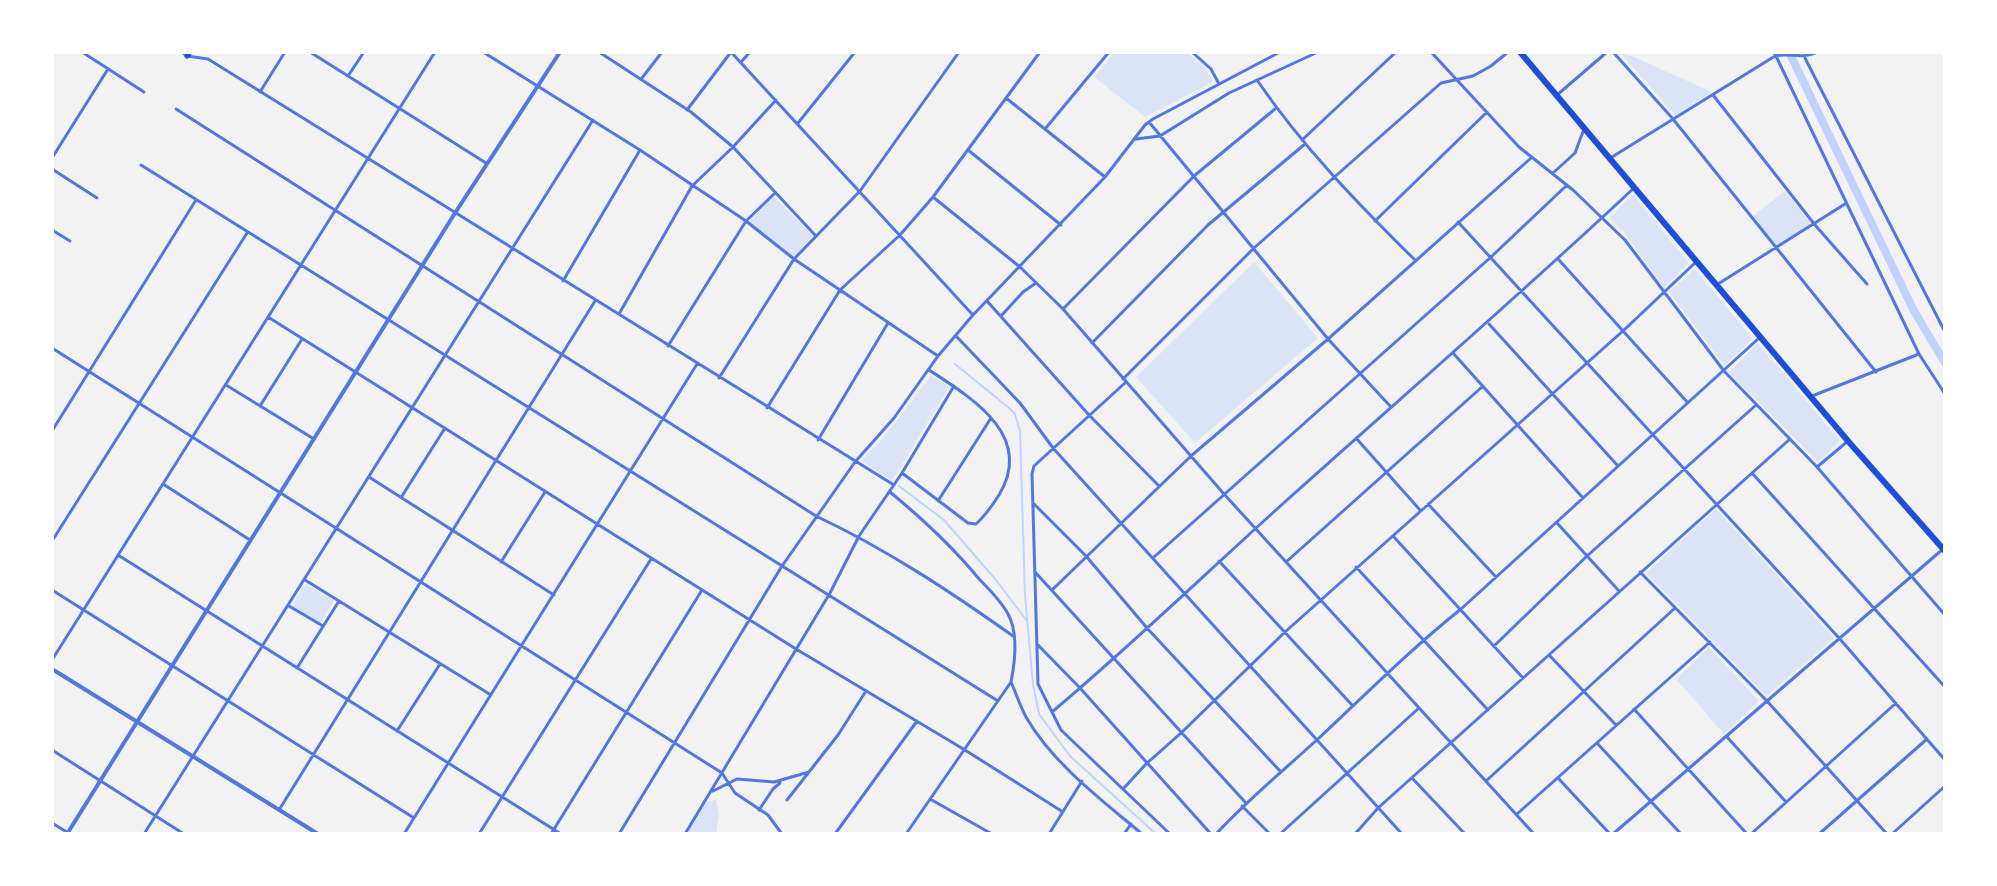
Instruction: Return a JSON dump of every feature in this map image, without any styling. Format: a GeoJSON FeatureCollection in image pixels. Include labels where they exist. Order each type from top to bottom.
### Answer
{"type":"FeatureCollection","features":[{"type":"Feature","properties":{"kind":"main road"},"geometry":{"type":"LineString","coordinates":[[1520,52],[1848,441],[1944,550]]}},
{"type":"Feature","properties":{"kind":"street"},"geometry":{"type":"LineString","coordinates":[[82,52],[144,92]]}},
{"type":"Feature","properties":{"kind":"street"},"geometry":{"type":"LineString","coordinates":[[260,92],[285,52]]}},
{"type":"Feature","properties":{"kind":"street"},"geometry":{"type":"LineString","coordinates":[[310,52],[487,163]]}},
{"type":"Feature","properties":{"kind":"street"},"geometry":{"type":"LineString","coordinates":[[348,76],[364,52]]}},
{"type":"Feature","properties":{"kind":"street"},"geometry":{"type":"LineString","coordinates":[[52,660],[435,52]]}},
{"type":"Feature","properties":{"kind":"street"},"geometry":{"type":"LineString","coordinates":[[483,52],[640,150],[938,356]]}},
{"type":"Feature","properties":{"kind":"street"},"geometry":{"type":"LineString","coordinates":[[52,823],[68,834],[455,213],[560,52]]}},
{"type":"Feature","properties":{"kind":"street"},"geometry":{"type":"LineString","coordinates":[[599,52],[687,110],[733,147],[815,236]]}},
{"type":"Feature","properties":{"kind":"street"},"geometry":{"type":"LineString","coordinates":[[642,79],[662,52]]}},
{"type":"Feature","properties":{"kind":"street"},"geometry":{"type":"LineString","coordinates":[[687,110],[731,52],[973,315]]}},
{"type":"Feature","properties":{"kind":"street"},"geometry":{"type":"LineString","coordinates":[[741,62],[750,52]]}},
{"type":"Feature","properties":{"kind":"street"},"geometry":{"type":"LineString","coordinates":[[798,123],[855,52]]}},
{"type":"Feature","properties":{"kind":"street"},"geometry":{"type":"LineString","coordinates":[[719,378],[794,259],[860,191],[959,52]]}},
{"type":"Feature","properties":{"kind":"street"},"geometry":{"type":"LineString","coordinates":[[767,408],[840,290],[900,235],[933,197],[1040,52]]}},
{"type":"Feature","properties":{"kind":"street"},"geometry":{"type":"LineString","coordinates":[[1045,129],[1109,52]]}},
{"type":"Feature","properties":{"kind":"street"},"geometry":{"type":"LineString","coordinates":[[1192,52],[1211,69],[1219,84]]}},
{"type":"Feature","properties":{"kind":"street"},"geometry":{"type":"LineString","coordinates":[[619,834],[782,566],[855,462],[894,418],[938,356],[1105,177],[1147,124],[1269,54],[1280,52]]}},
{"type":"Feature","properties":{"kind":"street"},"geometry":{"type":"LineString","coordinates":[[1133,140],[1160,136],[1203,107],[1318,52]]}},
{"type":"Feature","properties":{"kind":"street"},"geometry":{"type":"LineString","coordinates":[[1092,343],[1139,292],[1223,212],[1304,142],[1396,52]]}},
{"type":"Feature","properties":{"kind":"street"},"geometry":{"type":"LineString","coordinates":[[1431,52],[1531,158],[1567,185],[1625,240],[1724,371],[1817,467],[1945,615]]}},
{"type":"Feature","properties":{"kind":"street"},"geometry":{"type":"LineString","coordinates":[[1170,834],[1061,730],[1038,684],[1034,466],[1089,415],[1254,248],[1441,83],[1483,71],[1508,52]]}},
{"type":"Feature","properties":{"kind":"street"},"geometry":{"type":"LineString","coordinates":[[1557,95],[1607,52]]}},
{"type":"Feature","properties":{"kind":"street"},"geometry":{"type":"LineString","coordinates":[[1613,52],[1673,119],[1876,372]]}},
{"type":"Feature","properties":{"kind":"street"},"geometry":{"type":"LineString","coordinates":[[1766,52],[1804,58],[1818,52]]}},
{"type":"Feature","properties":{"kind":"street"},"geometry":{"type":"LineString","coordinates":[[186,53],[208,59],[894,485]]}},
{"type":"Feature","properties":{"kind":"street"},"geometry":{"type":"LineString","coordinates":[[1610,158],[1774,54]]}},
{"type":"Feature","properties":{"kind":"street"},"geometry":{"type":"LineString","coordinates":[[1774,54],[1919,354],[1945,394]]}},
{"type":"Feature","properties":{"kind":"street"},"geometry":{"type":"LineString","coordinates":[[1804,58],[1945,332]]}},
{"type":"Feature","properties":{"kind":"street"},"geometry":{"type":"LineString","coordinates":[[53,154],[108,69]]}},
{"type":"Feature","properties":{"kind":"street"},"geometry":{"type":"LineString","coordinates":[[1257,80],[1275,109],[1375,221],[1415,260]]}},
{"type":"Feature","properties":{"kind":"street"},"geometry":{"type":"LineString","coordinates":[[1713,95],[1815,225],[1867,284]]}},
{"type":"Feature","properties":{"kind":"street"},"geometry":{"type":"LineString","coordinates":[[1006,98],[1105,177]]}},
{"type":"Feature","properties":{"kind":"street"},"geometry":{"type":"LineString","coordinates":[[618,315],[692,186],[776,100]]}},
{"type":"Feature","properties":{"kind":"street"},"geometry":{"type":"LineString","coordinates":[[176,109],[816,516],[859,536],[1013,636]]}},
{"type":"Feature","properties":{"kind":"street"},"geometry":{"type":"LineString","coordinates":[[1063,309],[1194,176],[1275,109]]}},
{"type":"Feature","properties":{"kind":"street"},"geometry":{"type":"LineString","coordinates":[[1375,221],[1487,112]]}},
{"type":"Feature","properties":{"kind":"street"},"geometry":{"type":"LineString","coordinates":[[144,834],[593,120]]}},
{"type":"Feature","properties":{"kind":"street"},"geometry":{"type":"LineString","coordinates":[[1147,124],[1194,176],[1328,339],[1391,407]]}},
{"type":"Feature","properties":{"kind":"street"},"geometry":{"type":"LineString","coordinates":[[1553,173],[1575,153],[1584,127]]}},
{"type":"Feature","properties":{"kind":"street"},"geometry":{"type":"LineString","coordinates":[[563,281],[640,150]]}},
{"type":"Feature","properties":{"kind":"street"},"geometry":{"type":"LineString","coordinates":[[968,150],[1061,225]]}},
{"type":"Feature","properties":{"kind":"street"},"geometry":{"type":"LineString","coordinates":[[1053,589],[1191,456],[1531,158]]}},
{"type":"Feature","properties":{"kind":"street"},"geometry":{"type":"LineString","coordinates":[[141,165],[830,593],[998,701]]}},
{"type":"Feature","properties":{"kind":"street"},"geometry":{"type":"LineString","coordinates":[[52,169],[97,198]]}},
{"type":"Feature","properties":{"kind":"street"},"geometry":{"type":"LineString","coordinates":[[1153,558],[1491,257],[1567,185]]}},
{"type":"Feature","properties":{"kind":"street"},"geometry":{"type":"LineString","coordinates":[[1052,712],[1523,292],[1635,187]]}},
{"type":"Feature","properties":{"kind":"street"},"geometry":{"type":"LineString","coordinates":[[668,346],[746,221],[774,194]]}},
{"type":"Feature","properties":{"kind":"street"},"geometry":{"type":"LineString","coordinates":[[933,197],[1020,267],[1063,309],[1224,494],[1534,834]]}},
{"type":"Feature","properties":{"kind":"street"},"geometry":{"type":"LineString","coordinates":[[52,431],[196,200]]}},
{"type":"Feature","properties":{"kind":"street"},"geometry":{"type":"LineString","coordinates":[[1718,284],[1845,204]]}},
{"type":"Feature","properties":{"kind":"street"},"geometry":{"type":"LineString","coordinates":[[1458,222],[1717,503],[1945,760]]}},
{"type":"Feature","properties":{"kind":"street"},"geometry":{"type":"LineString","coordinates":[[52,230],[70,241]]}},
{"type":"Feature","properties":{"kind":"street"},"geometry":{"type":"LineString","coordinates":[[52,541],[248,232]]}},
{"type":"Feature","properties":{"kind":"street"},"geometry":{"type":"LineString","coordinates":[[1559,259],[1688,403]]}},
{"type":"Feature","properties":{"kind":"street"},"geometry":{"type":"LineString","coordinates":[[1123,789],[1249,664],[1624,330],[1697,261]]}},
{"type":"Feature","properties":{"kind":"street"},"geometry":{"type":"LineString","coordinates":[[1001,316],[1036,283]]}},
{"type":"Feature","properties":{"kind":"street"},"geometry":{"type":"LineString","coordinates":[[279,810],[595,301]]}},
{"type":"Feature","properties":{"kind":"street"},"geometry":{"type":"LineString","coordinates":[[987,301],[1089,415],[1159,486]]}},
{"type":"Feature","properties":{"kind":"street"},"geometry":{"type":"LineString","coordinates":[[268,317],[651,559],[1063,812]]}},
{"type":"Feature","properties":{"kind":"street"},"geometry":{"type":"LineString","coordinates":[[818,440],[888,322]]}},
{"type":"Feature","properties":{"kind":"street"},"geometry":{"type":"LineString","coordinates":[[1488,322],[1618,466]]}},
{"type":"Feature","properties":{"kind":"street"},"geometry":{"type":"LineString","coordinates":[[956,336],[1020,403],[1053,448],[1402,834]]}},
{"type":"Feature","properties":{"kind":"street"},"geometry":{"type":"LineString","coordinates":[[1036,643],[1213,834],[1422,640],[1461,609],[1761,336]]}},
{"type":"Feature","properties":{"kind":"street"},"geometry":{"type":"LineString","coordinates":[[260,406],[302,339]]}},
{"type":"Feature","properties":{"kind":"street"},"geometry":{"type":"LineString","coordinates":[[52,348],[722,773],[735,793],[775,823],[782,834]]}},
{"type":"Feature","properties":{"kind":"street"},"geometry":{"type":"LineString","coordinates":[[1453,353],[1583,498]]}},
{"type":"Feature","properties":{"kind":"street"},"geometry":{"type":"LineString","coordinates":[[1812,396],[1919,354]]}},
{"type":"Feature","properties":{"kind":"street"},"geometry":{"type":"LineString","coordinates":[[404,834],[697,364]]}},
{"type":"Feature","properties":{"kind":"street"},"geometry":{"type":"LineString","coordinates":[[902,473],[968,523],[976,524],[985,516],[1008,479],[1011,461],[1004,437],[991,418],[969,396],[929,370]]}},
{"type":"Feature","properties":{"kind":"street"},"geometry":{"type":"LineString","coordinates":[[226,385],[314,439]]}},
{"type":"Feature","properties":{"kind":"street"},"geometry":{"type":"LineString","coordinates":[[685,834],[830,593],[859,536],[902,473],[954,386]]}},
{"type":"Feature","properties":{"kind":"street"},"geometry":{"type":"LineString","coordinates":[[1286,562],[1483,386]]}},
{"type":"Feature","properties":{"kind":"street"},"geometry":{"type":"LineString","coordinates":[[1494,646],[1587,556],[1756,404]]}},
{"type":"Feature","properties":{"kind":"street"},"geometry":{"type":"LineString","coordinates":[[938,501],[991,418]]}},
{"type":"Feature","properties":{"kind":"street"},"geometry":{"type":"LineString","coordinates":[[401,498],[445,428]]}},
{"type":"Feature","properties":{"kind":"street"},"geometry":{"type":"LineString","coordinates":[[1356,438],[1420,510]]}},
{"type":"Feature","properties":{"kind":"street"},"geometry":{"type":"LineString","coordinates":[[1355,834],[1378,808],[1790,439]]}},
{"type":"Feature","properties":{"kind":"street"},"geometry":{"type":"LineString","coordinates":[[1817,467],[1848,441]]}},
{"type":"Feature","properties":{"kind":"street"},"geometry":{"type":"LineString","coordinates":[[1751,472],[1945,687]]}},
{"type":"Feature","properties":{"kind":"street"},"geometry":{"type":"LineString","coordinates":[[369,477],[554,595]]}},
{"type":"Feature","properties":{"kind":"street"},"geometry":{"type":"LineString","coordinates":[[163,484],[250,540]]}},
{"type":"Feature","properties":{"kind":"street"},"geometry":{"type":"LineString","coordinates":[[501,562],[545,492]]}},
{"type":"Feature","properties":{"kind":"street"},"geometry":{"type":"LineString","coordinates":[[889,492],[934,527],[998,600],[1010,616],[1013,636],[1011,682],[906,834]]}},
{"type":"Feature","properties":{"kind":"street"},"geometry":{"type":"LineString","coordinates":[[1034,504],[1086,556],[1147,628],[1280,771]]}},
{"type":"Feature","properties":{"kind":"street"},"geometry":{"type":"LineString","coordinates":[[1427,504],[1496,577]]}},
{"type":"Feature","properties":{"kind":"street"},"geometry":{"type":"LineString","coordinates":[[1556,523],[1619,591]]}},
{"type":"Feature","properties":{"kind":"street"},"geometry":{"type":"LineString","coordinates":[[1392,535],[1523,678]]}},
{"type":"Feature","properties":{"kind":"street"},"geometry":{"type":"LineString","coordinates":[[1558,777],[1611,834],[1944,550]]}},
{"type":"Feature","properties":{"kind":"street"},"geometry":{"type":"LineString","coordinates":[[118,555],[502,796],[552,832],[561,834]]}},
{"type":"Feature","properties":{"kind":"street"},"geometry":{"type":"LineString","coordinates":[[479,834],[651,559]]}},
{"type":"Feature","properties":{"kind":"street"},"geometry":{"type":"LineString","coordinates":[[1219,561],[1353,706]]}},
{"type":"Feature","properties":{"kind":"street"},"geometry":{"type":"LineString","coordinates":[[1356,567],[1488,710]]}},
{"type":"Feature","properties":{"kind":"street"},"geometry":{"type":"LineString","coordinates":[[1034,572],[1116,658],[1270,834]]}},
{"type":"Feature","properties":{"kind":"street"},"geometry":{"type":"LineString","coordinates":[[1640,572],[1767,701],[1889,834],[1945,786]]}},
{"type":"Feature","properties":{"kind":"street"},"geometry":{"type":"LineString","coordinates":[[305,580],[491,695]]}},
{"type":"Feature","properties":{"kind":"street"},"geometry":{"type":"LineString","coordinates":[[52,590],[414,818]]}},
{"type":"Feature","properties":{"kind":"street"},"geometry":{"type":"LineString","coordinates":[[552,832],[702,590]]}},
{"type":"Feature","properties":{"kind":"street"},"geometry":{"type":"LineString","coordinates":[[297,668],[339,601]]}},
{"type":"Feature","properties":{"kind":"street"},"geometry":{"type":"LineString","coordinates":[[289,606],[323,626]]}},
{"type":"Feature","properties":{"kind":"street"},"geometry":{"type":"LineString","coordinates":[[1486,781],[1676,608]]}},
{"type":"Feature","properties":{"kind":"street"},"geometry":{"type":"LineString","coordinates":[[1517,814],[1710,642]]}},
{"type":"Feature","properties":{"kind":"street"},"geometry":{"type":"LineString","coordinates":[[1549,655],[1616,725]]}},
{"type":"Feature","properties":{"kind":"street"},"geometry":{"type":"LineString","coordinates":[[397,731],[440,664]]}},
{"type":"Feature","properties":{"kind":"street"},"geometry":{"type":"LineString","coordinates":[[52,669],[318,834]]}},
{"type":"Feature","properties":{"kind":"street"},"geometry":{"type":"LineString","coordinates":[[1011,682],[1027,717],[1041,738],[1082,781],[1142,834]]}},
{"type":"Feature","properties":{"kind":"street"},"geometry":{"type":"LineString","coordinates":[[787,800],[838,735],[866,691]]}},
{"type":"Feature","properties":{"kind":"street"},"geometry":{"type":"LineString","coordinates":[[1634,709],[1749,834],[1896,703]]}},
{"type":"Feature","properties":{"kind":"street"},"geometry":{"type":"LineString","coordinates":[[1280,834],[1419,708]]}},
{"type":"Feature","properties":{"kind":"street"},"geometry":{"type":"LineString","coordinates":[[835,834],[917,721]]}},
{"type":"Feature","properties":{"kind":"street"},"geometry":{"type":"LineString","coordinates":[[1726,736],[1786,802]]}},
{"type":"Feature","properties":{"kind":"street"},"geometry":{"type":"LineString","coordinates":[[1819,834],[1927,739]]}},
{"type":"Feature","properties":{"kind":"street"},"geometry":{"type":"LineString","coordinates":[[1597,743],[1681,834]]}},
{"type":"Feature","properties":{"kind":"street"},"geometry":{"type":"LineString","coordinates":[[52,750],[184,834]]}},
{"type":"Feature","properties":{"kind":"street"},"geometry":{"type":"LineString","coordinates":[[710,793],[729,782],[745,778],[774,782],[809,772]]}},
{"type":"Feature","properties":{"kind":"street"},"geometry":{"type":"LineString","coordinates":[[1412,778],[1465,834]]}},
{"type":"Feature","properties":{"kind":"street"},"geometry":{"type":"LineString","coordinates":[[759,810],[783,780]]}},
{"type":"Feature","properties":{"kind":"street"},"geometry":{"type":"LineString","coordinates":[[1049,834],[1082,781]]}},
{"type":"Feature","properties":{"kind":"street"},"geometry":{"type":"LineString","coordinates":[[930,799],[992,834]]}},
{"type":"Feature","properties":{"kind":"street"},"geometry":{"type":"LineString","coordinates":[[1124,834],[1131,824]]}},
{"type":"Feature","properties":{"kind":"shaded area"},"geometry":{"type":"Polygon","coordinates":[[[1115,52],[1186,52],[1205,67],[1213,82],[1145,117],[1094,77],[1115,52]]]}},
{"type":"Feature","properties":{"kind":"shaded area"},"geometry":{"type":"Polygon","coordinates":[[[1623,52],[1712,92],[1675,115],[1622,55],[1623,52]]]}},
{"type":"Feature","properties":{"kind":"shaded area"},"geometry":{"type":"Polygon","coordinates":[[[1785,191],[1811,224],[1777,246],[1753,216],[1785,191]]]}},
{"type":"Feature","properties":{"kind":"shaded area"},"geometry":{"type":"Polygon","coordinates":[[[1633,194],[1689,263],[1664,288],[1626,235],[1609,218],[1633,194]]]}},
{"type":"Feature","properties":{"kind":"shaded area"},"geometry":{"type":"Polygon","coordinates":[[[773,196],[813,236],[793,257],[749,222],[773,196]]]}},
{"type":"Feature","properties":{"kind":"shaded area"},"geometry":{"type":"Polygon","coordinates":[[[1254,262],[1318,338],[1195,443],[1136,377],[1254,262]]]}},
{"type":"Feature","properties":{"kind":"shaded area"},"geometry":{"type":"Polygon","coordinates":[[[1695,269],[1753,339],[1724,365],[1669,292],[1695,269]]]}},
{"type":"Feature","properties":{"kind":"shaded area"},"geometry":{"type":"Polygon","coordinates":[[[1758,343],[1840,441],[1818,462],[1729,372],[1758,343]]]}},
{"type":"Feature","properties":{"kind":"shaded area"},"geometry":{"type":"Polygon","coordinates":[[[931,375],[949,387],[892,481],[861,461],[884,437],[931,375]]]}},
{"type":"Feature","properties":{"kind":"shaded area"},"geometry":{"type":"Polygon","coordinates":[[[1716,509],[1834,638],[1766,696],[1646,573],[1716,509]]]}},
{"type":"Feature","properties":{"kind":"shaded area"},"geometry":{"type":"Polygon","coordinates":[[[305,584],[334,601],[320,623],[292,606],[305,584]]]}},
{"type":"Feature","properties":{"kind":"shaded area"},"geometry":{"type":"Polygon","coordinates":[[[1709,647],[1759,701],[1724,734],[1676,679],[1709,647]]]}},
{"type":"Feature","properties":{"kind":"shaded area"},"geometry":{"type":"Polygon","coordinates":[[[716,800],[719,813],[716,834],[685,834],[704,803],[716,800]]]}},
{"type":"Feature","properties":{"kind":"waterway"},"geometry":{"type":"LineString","coordinates":[[1789,52],[1913,309],[1945,363]]}},
{"type":"Feature","properties":{"kind":"waterway"},"geometry":{"type":"LineString","coordinates":[[955,364],[1015,414],[1020,431],[1025,596],[1033,684],[1039,714],[1070,756],[1156,834]]}},
{"type":"Feature","properties":{"kind":"waterway"},"geometry":{"type":"LineString","coordinates":[[899,486],[944,520],[1027,621]]}}]}
